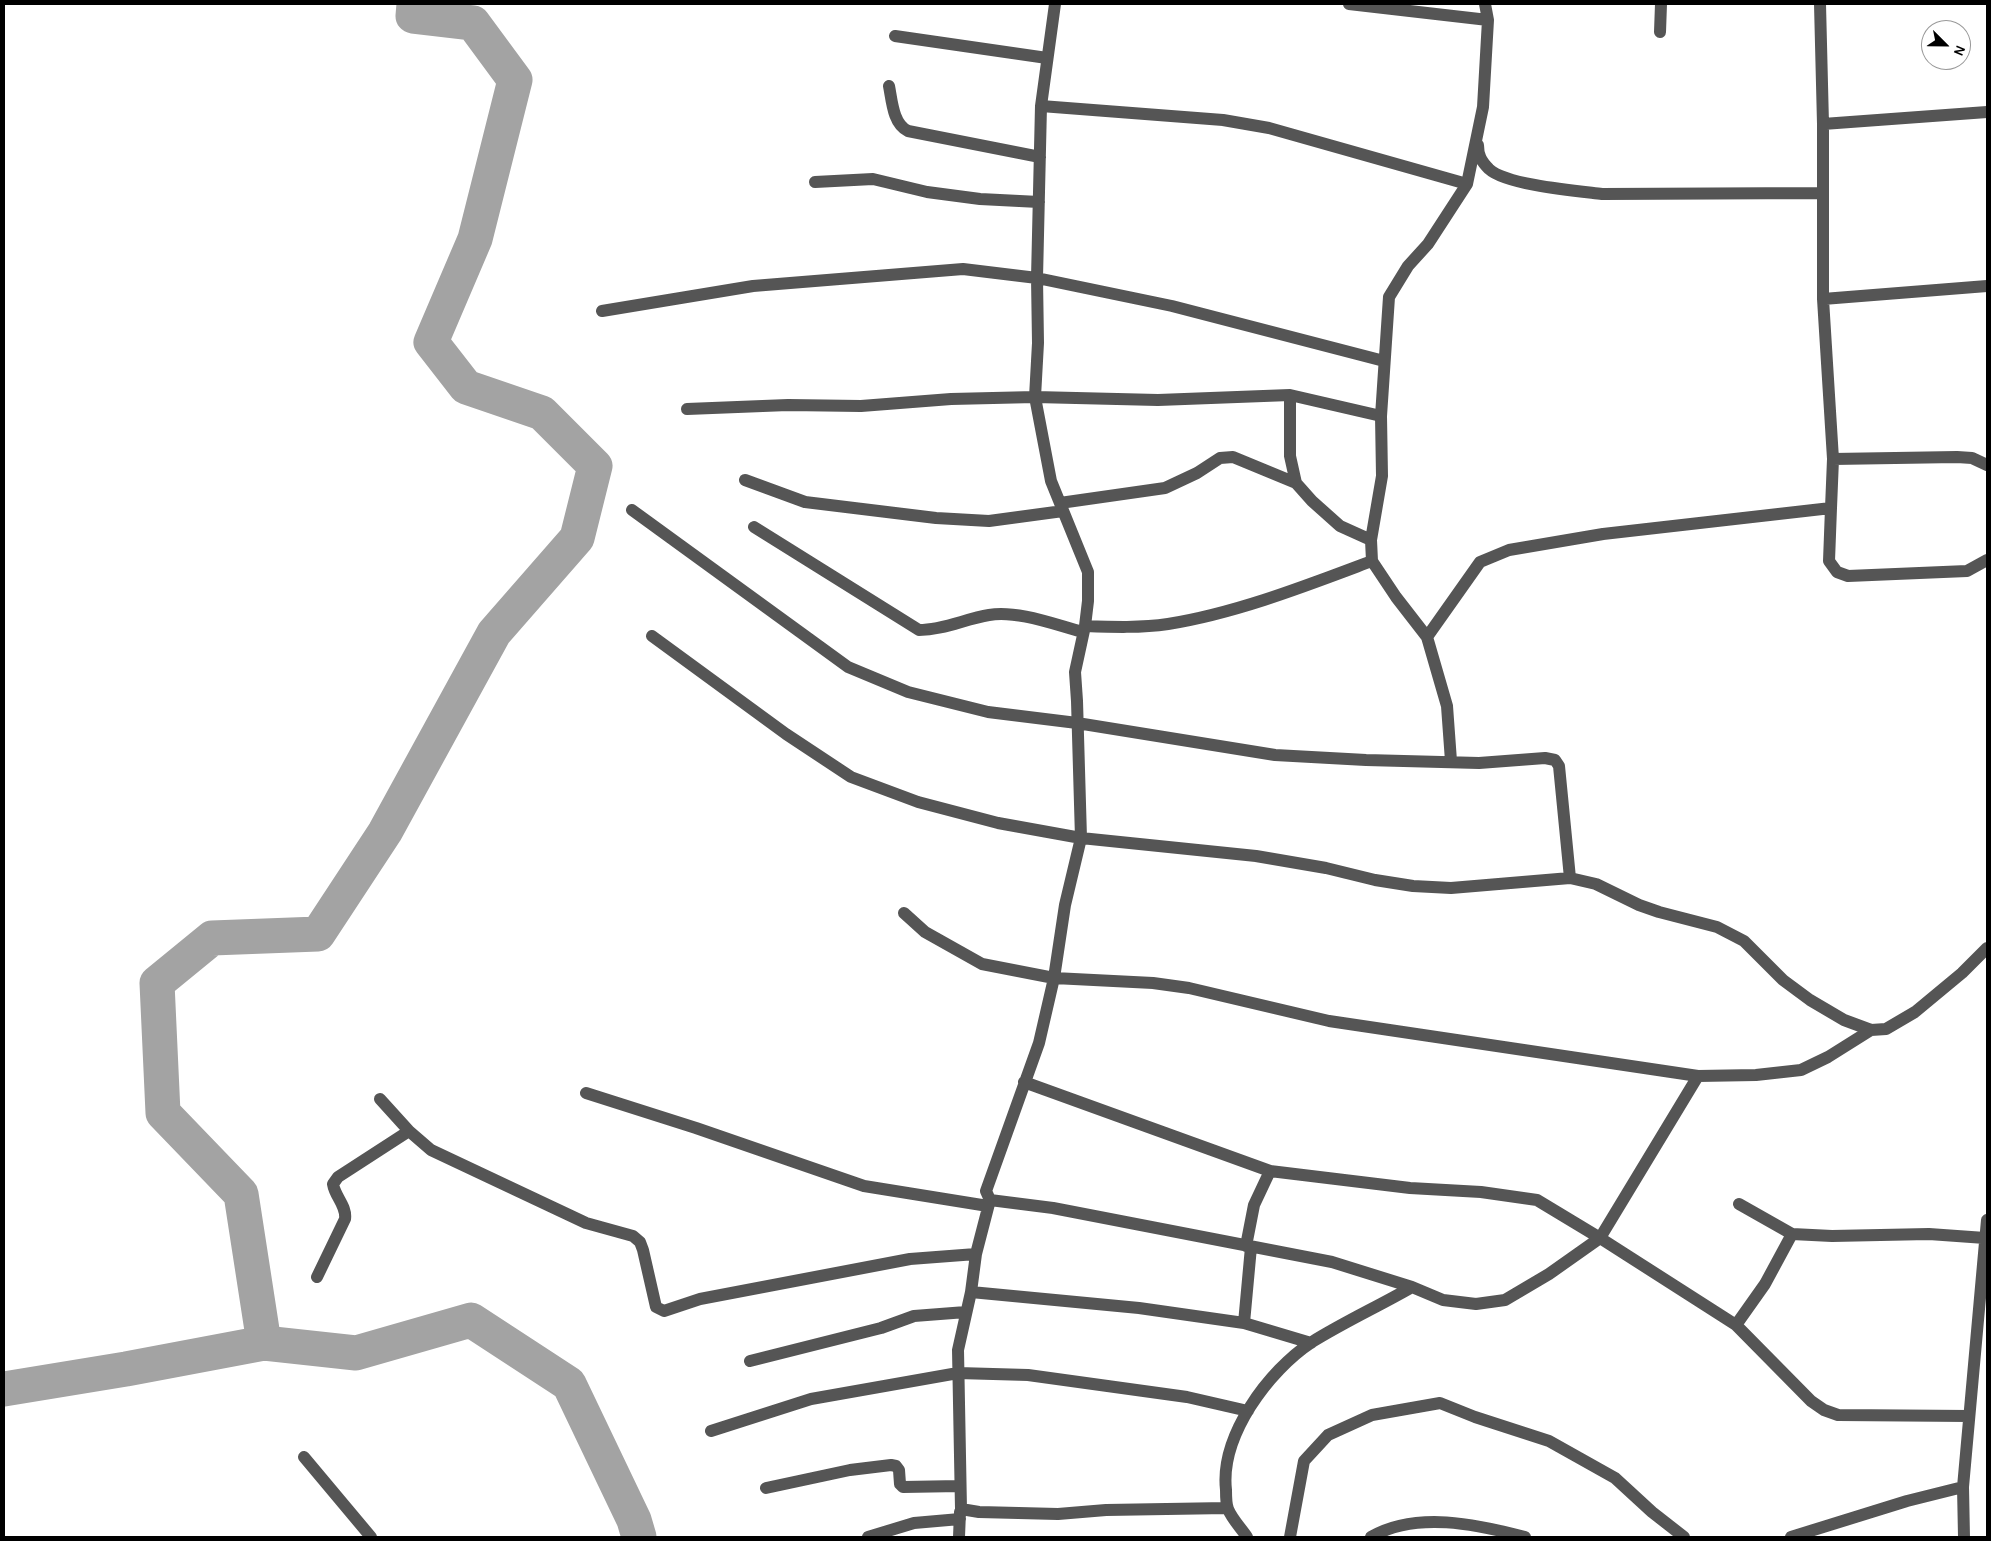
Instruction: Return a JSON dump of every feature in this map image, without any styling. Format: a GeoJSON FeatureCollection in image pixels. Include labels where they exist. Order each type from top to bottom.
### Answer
{"type":"FeatureCollection","features":[{"type":"Feature","properties":{"kind":"street"},"geometry":{"type":"LineString","coordinates":[[959,1537],[958,1350],[976,1254],[989,1203],[986,1191],[1039,1043],[1054,978],[1066,905],[1081,838],[1075,672],[1084,629],[1088,572],[1050,481],[1035,397],[1038,342],[1037,278],[1041,106],[1055,4]]}},
{"type":"Feature","properties":{"kind":"street"},"geometry":{"type":"LineString","coordinates":[[1349,4],[1488,20]]}},
{"type":"Feature","properties":{"kind":"street"},"geometry":{"type":"LineString","coordinates":[[1451,761],[1447,706],[1426,637],[1372,561],[1371,540],[1382,476],[1381,416],[1389,297],[1408,266],[1428,244],[1467,184],[1483,107],[1488,20],[1485,4]]}},
{"type":"Feature","properties":{"kind":"street"},"geometry":{"type":"LineString","coordinates":[[1660,32],[1661,4]]}},
{"type":"Feature","properties":{"kind":"street"},"geometry":{"type":"LineString","coordinates":[[1820,4],[1823,124],[1823,299],[1832,459],[1829,561],[1837,572],[1848,576],[1967,571],[1987,560]]}},
{"type":"Feature","properties":{"kind":"street"},"geometry":{"type":"LineString","coordinates":[[896,36],[1047,58]]}},
{"type":"Feature","properties":{"kind":"street"},"geometry":{"type":"LineString","coordinates":[[889,86],[897,122],[901,128],[908,131],[1040,157]]}},
{"type":"Feature","properties":{"kind":"street"},"geometry":{"type":"LineString","coordinates":[[1041,106],[1223,120],[1269,128],[1467,184]]}},
{"type":"Feature","properties":{"kind":"street"},"geometry":{"type":"LineString","coordinates":[[1823,124],[1987,112]]}},
{"type":"Feature","properties":{"kind":"street"},"geometry":{"type":"LineString","coordinates":[[1478,130],[1478,156],[1489,169],[1505,178],[1572,191],[1602,194],[1822,193]]}},
{"type":"Feature","properties":{"kind":"street"},"geometry":{"type":"LineString","coordinates":[[816,182],[873,179],[927,192],[980,199],[1039,202]]}},
{"type":"Feature","properties":{"kind":"street"},"geometry":{"type":"LineString","coordinates":[[602,310],[753,286],[963,269],[1037,278],[1172,306],[1384,361]]}},
{"type":"Feature","properties":{"kind":"street"},"geometry":{"type":"LineString","coordinates":[[1823,299],[1987,286]]}},
{"type":"Feature","properties":{"kind":"street"},"geometry":{"type":"LineString","coordinates":[[687,409],[788,405],[861,406],[951,399],[1035,397],[1158,400],[1290,395],[1381,416]]}},
{"type":"Feature","properties":{"kind":"street"},"geometry":{"type":"LineString","coordinates":[[1290,395],[1290,456],[1296,483]]}},
{"type":"Feature","properties":{"kind":"street"},"geometry":{"type":"LineString","coordinates":[[746,480],[805,502],[936,518],[989,521],[1165,488],[1197,473],[1220,458],[1233,457],[1296,483],[1312,501],[1340,526],[1371,540]]}},
{"type":"Feature","properties":{"kind":"street"},"geometry":{"type":"LineString","coordinates":[[1832,459],[1957,457],[1972,458],[1987,464]]}},
{"type":"Feature","properties":{"kind":"street"},"geometry":{"type":"LineString","coordinates":[[1426,637],[1480,562],[1509,550],[1603,534],[1830,508]]}},
{"type":"Feature","properties":{"kind":"street"},"geometry":{"type":"LineString","coordinates":[[632,510],[848,667],[908,692],[988,712],[1077,723],[1276,755],[1479,763],[1545,758],[1555,760],[1559,766],[1570,878]]}},
{"type":"Feature","properties":{"kind":"street"},"geometry":{"type":"LineString","coordinates":[[754,528],[919,630],[933,630],[990,615],[1005,614],[1084,629],[1169,624],[1284,594],[1372,561]]}},
{"type":"Feature","properties":{"kind":"street"},"geometry":{"type":"LineString","coordinates":[[652,636],[786,734],[851,777],[926,804],[998,823],[1081,838],[1256,856],[1414,886],[1451,888],[1570,878],[1596,884],[1639,905],[1717,927],[1744,941],[1783,980],[1810,1000],[1844,1020],[1871,1030],[1886,1029],[1915,1012],[1962,973],[1987,948]]}},
{"type":"Feature","properties":{"kind":"street"},"geometry":{"type":"LineString","coordinates":[[904,913],[925,932],[982,964],[1054,978],[1153,983],[1189,988],[1329,1021],[1698,1076],[1756,1075],[1801,1070],[1828,1057],[1871,1030]]}},
{"type":"Feature","properties":{"kind":"street"},"geometry":{"type":"LineString","coordinates":[[586,1093],[696,1128],[864,1186],[989,1203],[1053,1208],[1332,1262],[1412,1287],[1442,1300],[1476,1304],[1505,1300],[1549,1274],[1600,1238],[1698,1076]]}},
{"type":"Feature","properties":{"kind":"street"},"geometry":{"type":"LineString","coordinates":[[1024,1082],[1270,1171],[1410,1188],[1481,1192],[1537,1200],[1736,1325],[1811,1401],[1824,1410],[1838,1414],[1969,1416]]}},
{"type":"Feature","properties":{"kind":"street"},"geometry":{"type":"LineString","coordinates":[[380,1100],[408,1131],[431,1150],[586,1223],[632,1236],[640,1242],[656,1308],[664,1310],[700,1299],[910,1260],[976,1254]]}},
{"type":"Feature","properties":{"kind":"street"},"geometry":{"type":"LineString","coordinates":[[317,1277],[345,1219],[346,1212],[334,1192],[333,1184],[338,1177],[408,1131]]}},
{"type":"Feature","properties":{"kind":"street"},"geometry":{"type":"LineString","coordinates":[[1244,1323],[1248,1247],[1254,1206],[1270,1171]]}},
{"type":"Feature","properties":{"kind":"street"},"geometry":{"type":"LineString","coordinates":[[1739,1204],[1792,1234],[1832,1236],[1929,1234],[1985,1238]]}},
{"type":"Feature","properties":{"kind":"street"},"geometry":{"type":"LineString","coordinates":[[1964,1537],[1963,1487],[1987,1220]]}},
{"type":"Feature","properties":{"kind":"street"},"geometry":{"type":"LineString","coordinates":[[1736,1325],[1765,1284],[1792,1234]]}},
{"type":"Feature","properties":{"kind":"street"},"geometry":{"type":"LineString","coordinates":[[1248,1537],[1228,1508],[1224,1478],[1236,1431],[1248,1411],[1276,1372],[1311,1343],[1412,1287]]}},
{"type":"Feature","properties":{"kind":"street"},"geometry":{"type":"LineString","coordinates":[[970,1292],[1139,1308],[1244,1323],[1311,1343]]}},
{"type":"Feature","properties":{"kind":"street"},"geometry":{"type":"LineString","coordinates":[[750,1362],[881,1328],[914,1316],[966,1312]]}},
{"type":"Feature","properties":{"kind":"street"},"geometry":{"type":"LineString","coordinates":[[1974,1352],[1987,1350]]}},
{"type":"Feature","properties":{"kind":"street"},"geometry":{"type":"LineString","coordinates":[[711,1430],[811,1399],[958,1373],[1028,1374],[1187,1397],[1248,1411]]}},
{"type":"Feature","properties":{"kind":"street"},"geometry":{"type":"LineString","coordinates":[[1290,1537],[1304,1461],[1328,1435],[1372,1415],[1440,1403],[1549,1441],[1615,1478],[1652,1512],[1684,1537]]}},
{"type":"Feature","properties":{"kind":"street"},"geometry":{"type":"LineString","coordinates":[[304,1457],[371,1537]]}},
{"type":"Feature","properties":{"kind":"street"},"geometry":{"type":"LineString","coordinates":[[766,1488],[850,1470],[891,1464],[899,1470],[900,1484],[906,1488],[960,1486]]}},
{"type":"Feature","properties":{"kind":"street"},"geometry":{"type":"LineString","coordinates":[[1791,1537],[1963,1487]]}},
{"type":"Feature","properties":{"kind":"street"},"geometry":{"type":"LineString","coordinates":[[868,1537],[914,1524],[979,1512],[1058,1514],[1106,1510],[1228,1508]]}},
{"type":"Feature","properties":{"kind":"street"},"geometry":{"type":"LineString","coordinates":[[1371,1537],[1386,1528],[1412,1522],[1454,1524],[1500,1530],[1525,1537]]}},
{"type":"Feature","properties":{"kind":"waterway"},"geometry":{"type":"LineString","coordinates":[[264,1343],[241,1194],[163,1113],[157,983],[212,938],[318,934],[385,832],[494,633],[577,538],[595,466],[542,413],[466,387],[431,342],[475,239],[515,80],[473,23],[413,16],[414,4]]}},
{"type":"Feature","properties":{"kind":"waterway"},"geometry":{"type":"LineString","coordinates":[[4,1389],[126,1369],[264,1343],[356,1353],[471,1320],[569,1384],[634,1520],[639,1537]]}}]}
